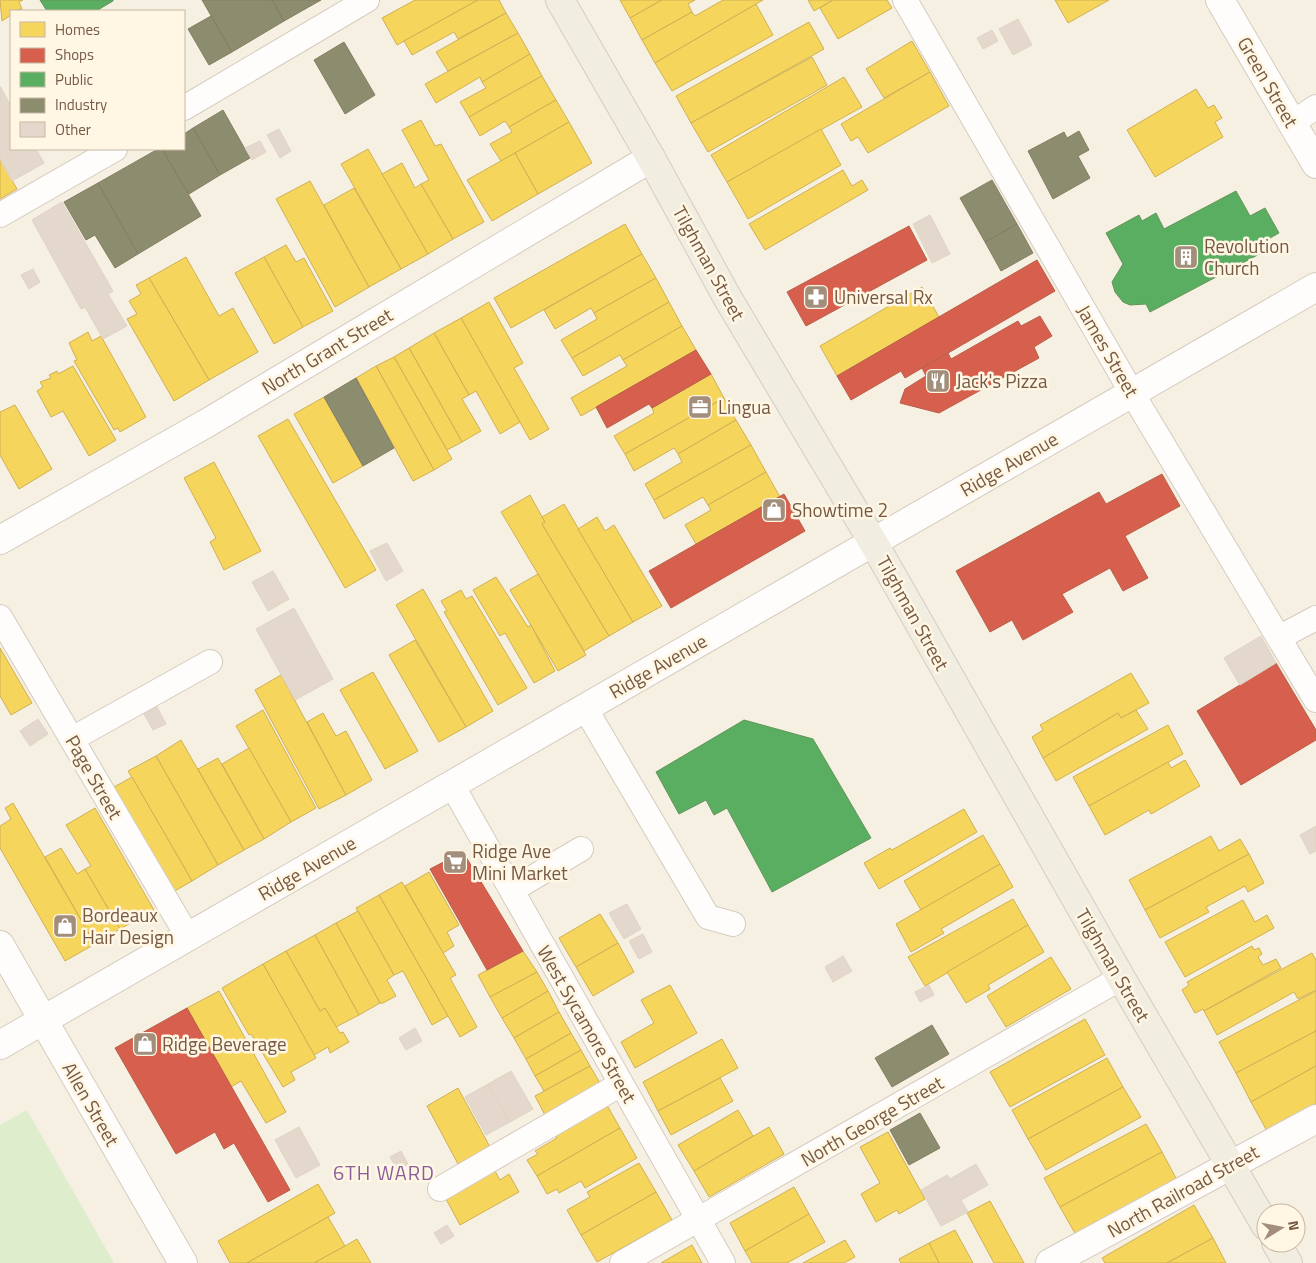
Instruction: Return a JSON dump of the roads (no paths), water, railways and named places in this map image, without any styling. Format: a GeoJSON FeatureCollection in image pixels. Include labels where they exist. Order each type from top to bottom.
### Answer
{"type":"FeatureCollection","features":[{"type":"Feature","properties":{"kind":"main road","name":"Tilghman Street"},"geometry":{"type":"LineString","coordinates":[[560,0],[651,158],[727,297],[873,542],[1121,978],[1256,1209]]}},
{"type":"Feature","properties":{"kind":"street","name":"Green Street"},"geometry":{"type":"LineString","coordinates":[[1220,0],[1316,164]]}},
{"type":"Feature","properties":{"kind":"street","name":"North Grant Street"},"geometry":{"type":"LineString","coordinates":[[0,540],[206,422],[651,158]]}},
{"type":"Feature","properties":{"kind":"street","name":"Ridge Avenue"},"geometry":{"type":"LineString","coordinates":[[0,1045],[1316,287]]}},
{"type":"Feature","properties":{"kind":"street","name":"Allen Street"},"geometry":{"type":"LineString","coordinates":[[0,944],[183,1263]]}},
{"type":"Feature","properties":{"kind":"street","name":"North Railroad Street"},"geometry":{"type":"LineString","coordinates":[[1050,1263],[1316,1119]]}},
{"type":"Feature","properties":{"kind":"lane"},"geometry":{"type":"LineString","coordinates":[[185,107],[367,0]]}},
{"type":"Feature","properties":{"kind":"lane","name":"James Street"},"geometry":{"type":"LineString","coordinates":[[905,0],[1132,393],[1280,637],[1316,700]]}},
{"type":"Feature","properties":{"kind":"lane"},"geometry":{"type":"LineString","coordinates":[[1292,123],[1316,107]]}},
{"type":"Feature","properties":{"kind":"lane"},"geometry":{"type":"LineString","coordinates":[[0,215],[112,150]]}},
{"type":"Feature","properties":{"kind":"lane","name":"Page Street"},"geometry":{"type":"LineString","coordinates":[[0,617],[188,937]]}},
{"type":"Feature","properties":{"kind":"lane"},"geometry":{"type":"LineString","coordinates":[[1280,637],[1316,618]]}},
{"type":"Feature","properties":{"kind":"lane"},"geometry":{"type":"LineString","coordinates":[[72,739],[210,662]]}},
{"type":"Feature","properties":{"kind":"lane"},"geometry":{"type":"LineString","coordinates":[[586,708],[708,917],[732,924]]}},
{"type":"Feature","properties":{"kind":"lane","name":"West Sycamore Street"},"geometry":{"type":"LineString","coordinates":[[452,785],[723,1263]]}},
{"type":"Feature","properties":{"kind":"lane"},"geometry":{"type":"LineString","coordinates":[[512,890],[581,849]]}},
{"type":"Feature","properties":{"kind":"lane","name":"North George Street"},"geometry":{"type":"LineString","coordinates":[[622,1263],[1121,978]]}},
{"type":"Feature","properties":{"kind":"lane"},"geometry":{"type":"LineString","coordinates":[[440,1189],[622,1084]]}},
{"type":"Feature","properties":{"kind":"place","name":"Revolution Church"},"geometry":{"type":"Point","coordinates":[1186,257]}},
{"type":"Feature","properties":{"kind":"place","name":"Universal Rx"},"geometry":{"type":"Point","coordinates":[816,297]}},
{"type":"Feature","properties":{"kind":"place","name":"Jack's Pizza"},"geometry":{"type":"Point","coordinates":[938,381]}},
{"type":"Feature","properties":{"kind":"place","name":"Lingua"},"geometry":{"type":"Point","coordinates":[700,407]}},
{"type":"Feature","properties":{"kind":"place","name":"Showtime 2"},"geometry":{"type":"Point","coordinates":[774,510]}},
{"type":"Feature","properties":{"kind":"place","name":"Ridge Ave Mini Market"},"geometry":{"type":"Point","coordinates":[455,862]}},
{"type":"Feature","properties":{"kind":"place","name":"Bordeaux Hair Design"},"geometry":{"type":"Point","coordinates":[65,926]}},
{"type":"Feature","properties":{"kind":"place","name":"Ridge Beverage"},"geometry":{"type":"Point","coordinates":[145,1044]}},
{"type":"Feature","properties":{"kind":"district","name":"6TH WARD"},"geometry":{"type":"Point","coordinates":[384,1173]}}]}
